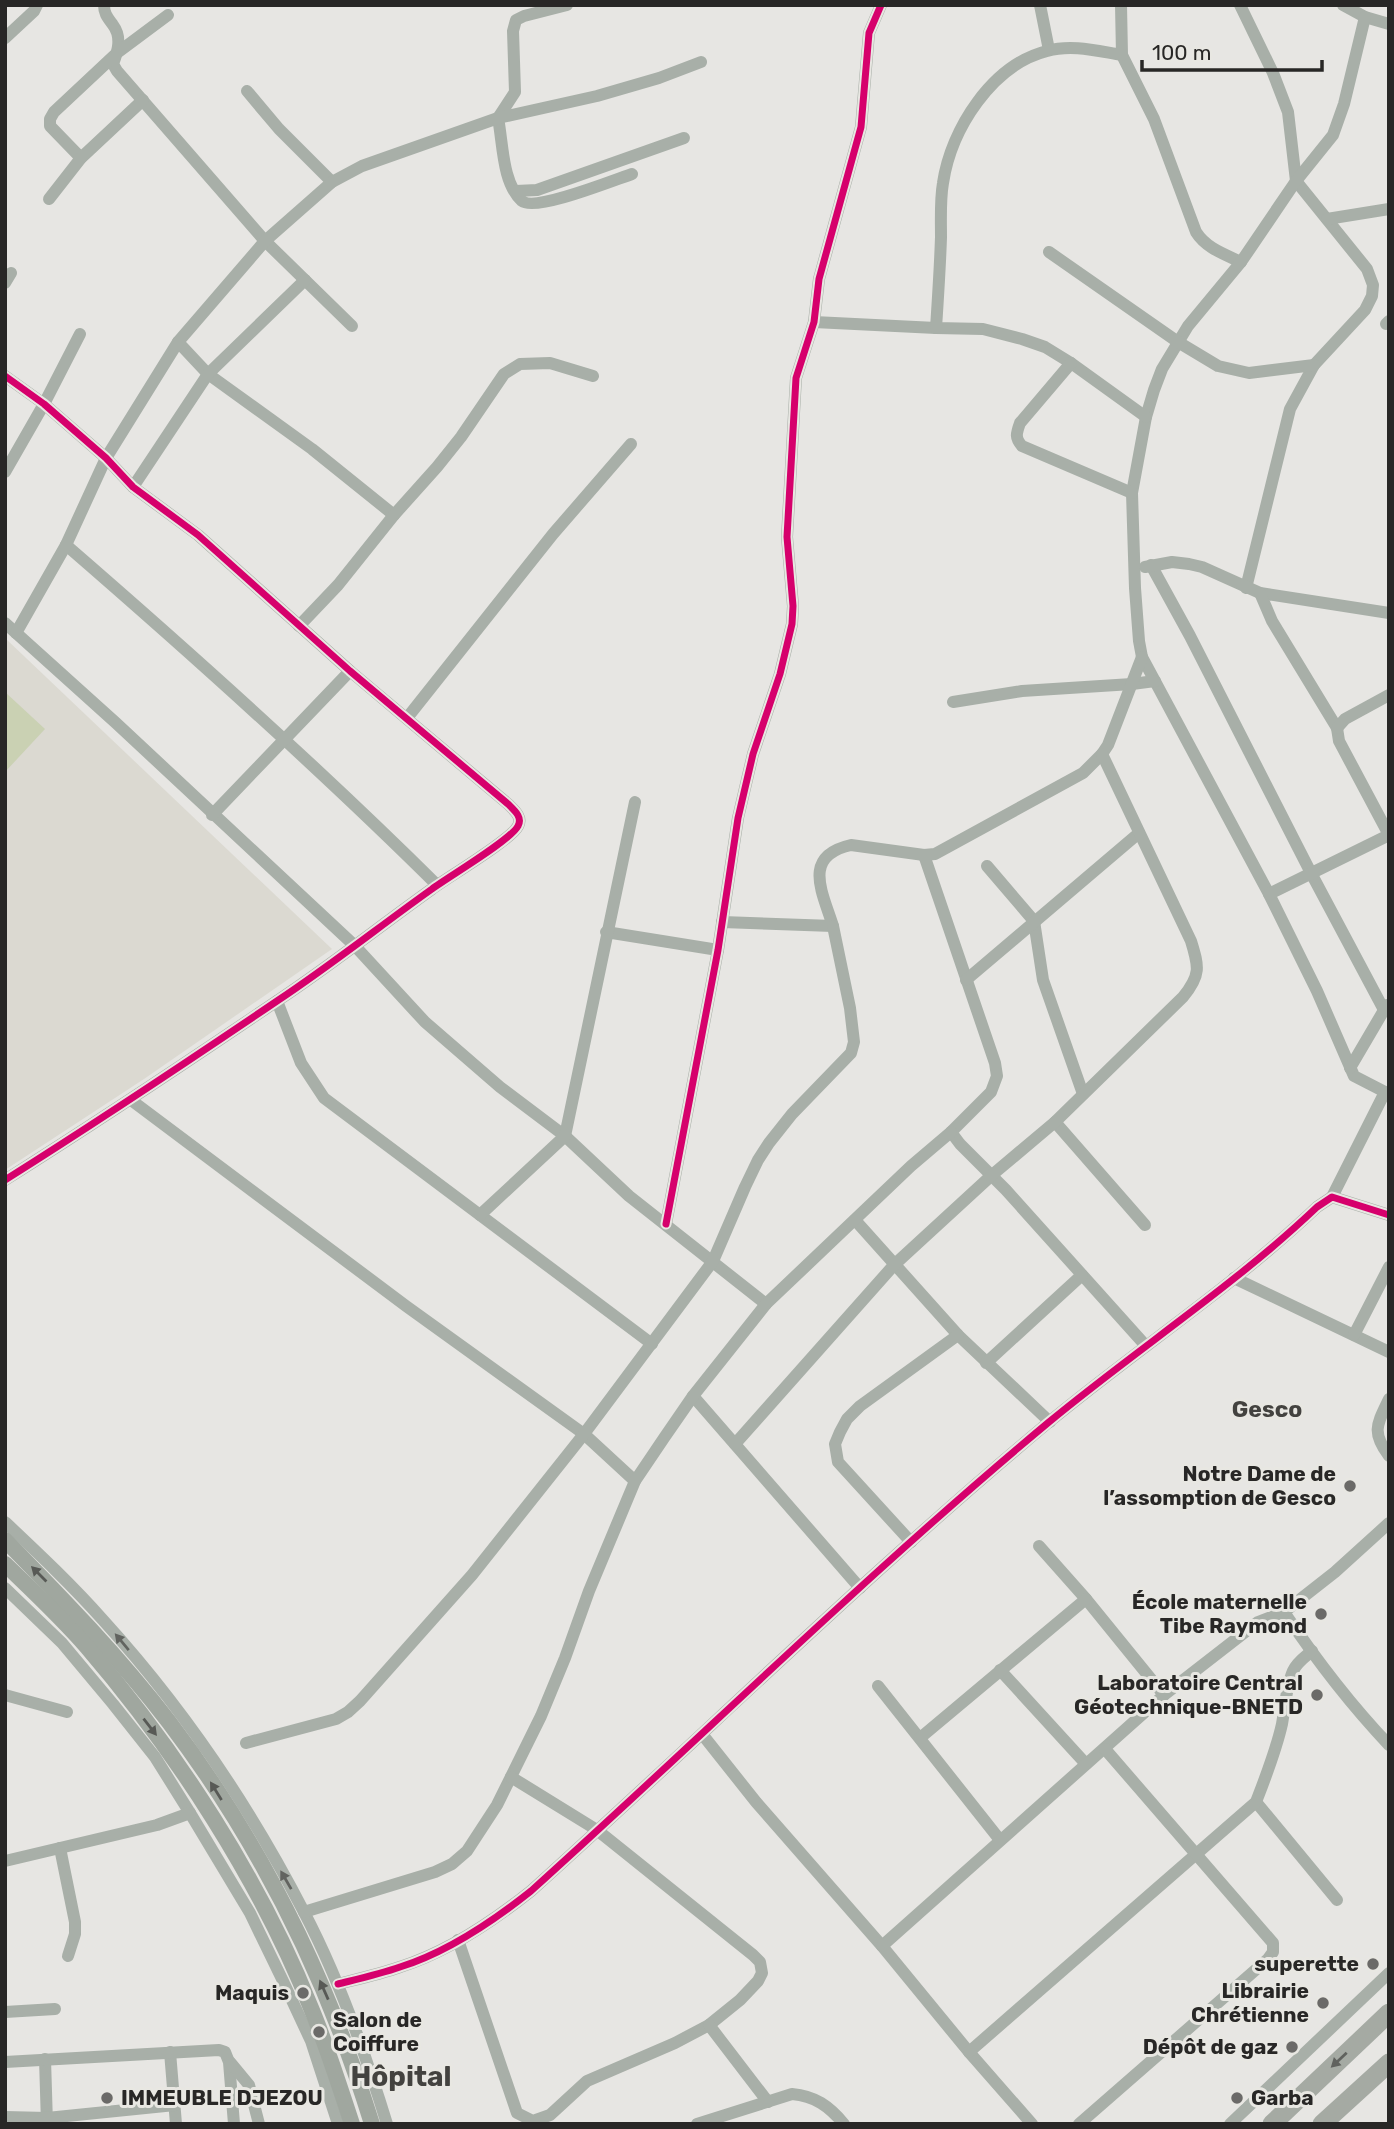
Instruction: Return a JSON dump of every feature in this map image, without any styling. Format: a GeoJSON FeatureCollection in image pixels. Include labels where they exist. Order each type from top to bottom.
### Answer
{"type":"FeatureCollection","features":[{"type":"Feature","properties":{"kind":"highway"},"geometry":{"type":"LineString","coordinates":[[1272,2124],[1389,2013]]}},
{"type":"Feature","properties":{"kind":"highway"},"geometry":{"type":"LineString","coordinates":[[1322,2124],[1389,2063]]}},
{"type":"Feature","properties":{"kind":"main road"},"geometry":{"type":"LineString","coordinates":[[5,1541],[72,1607],[169,1722],[259,1858],[306,1949],[331,2005],[372,2124]]}},
{"type":"Feature","properties":{"kind":"main road"},"geometry":{"type":"LineString","coordinates":[[5,1564],[87,1647],[154,1731],[242,1866],[311,2006],[352,2124]]}},
{"type":"Feature","properties":{"kind":"street"},"geometry":{"type":"LineString","coordinates":[[5,37],[34,11],[37,5]]}},
{"type":"Feature","properties":{"kind":"street"},"geometry":{"type":"LineString","coordinates":[[567,5],[516,20],[513,31],[515,92],[498,118],[509,178],[525,203],[535,204],[556,201],[632,174]]}},
{"type":"Feature","properties":{"kind":"street"},"geometry":{"type":"LineString","coordinates":[[666,1224],[718,950],[744,787],[789,645],[793,606],[787,537],[796,378],[814,322],[818,278],[861,127],[869,33],[881,5]]}},
{"type":"Feature","properties":{"kind":"street"},"geometry":{"type":"LineString","coordinates":[[1040,5],[1049,50]]}},
{"type":"Feature","properties":{"kind":"street"},"geometry":{"type":"LineString","coordinates":[[1121,5],[1122,55],[1154,119],[1196,232],[1210,247],[1241,262]]}},
{"type":"Feature","properties":{"kind":"street"},"geometry":{"type":"LineString","coordinates":[[1240,5],[1273,73],[1288,112],[1296,181],[1367,269],[1373,285],[1372,296],[1359,318],[1314,365],[1290,409],[1246,588]]}},
{"type":"Feature","properties":{"kind":"street"},"geometry":{"type":"LineString","coordinates":[[1343,5],[1365,18],[1389,24]]}},
{"type":"Feature","properties":{"kind":"street"},"geometry":{"type":"LineString","coordinates":[[102,6],[116,28],[119,41],[114,64],[265,241],[352,326]]}},
{"type":"Feature","properties":{"kind":"street"},"geometry":{"type":"LineString","coordinates":[[81,158],[50,126],[54,112],[117,53],[168,15]]}},
{"type":"Feature","properties":{"kind":"street"},"geometry":{"type":"LineString","coordinates":[[338,1984],[402,1967],[483,1926],[531,1891],[860,1587],[1049,1422],[1234,1278],[1332,1197],[1387,1093],[1354,1076],[1317,991],[1269,894],[1142,657],[1134,570],[1132,493],[1146,417],[1162,369],[1188,326],[1241,262],[1296,181],[1323,150],[1338,125],[1365,18]]}},
{"type":"Feature","properties":{"kind":"street"},"geometry":{"type":"LineString","coordinates":[[936,328],[942,183],[952,147],[967,113],[985,91],[1030,56],[1049,50],[1076,47],[1122,55]]}},
{"type":"Feature","properties":{"kind":"street"},"geometry":{"type":"LineString","coordinates":[[16,632],[66,545],[106,458],[178,342],[265,241],[332,182],[362,166],[498,118],[597,96],[659,78],[701,62]]}},
{"type":"Feature","properties":{"kind":"street"},"geometry":{"type":"LineString","coordinates":[[247,91],[279,130],[332,182]]}},
{"type":"Feature","properties":{"kind":"street"},"geometry":{"type":"LineString","coordinates":[[49,199],[81,158],[143,100]]}},
{"type":"Feature","properties":{"kind":"street"},"geometry":{"type":"LineString","coordinates":[[516,191],[537,190],[684,138]]}},
{"type":"Feature","properties":{"kind":"street"},"geometry":{"type":"LineString","coordinates":[[1327,219],[1389,209]]}},
{"type":"Feature","properties":{"kind":"street"},"geometry":{"type":"LineString","coordinates":[[1049,252],[1178,342],[1218,366],[1250,373],[1314,365]]}},
{"type":"Feature","properties":{"kind":"street"},"geometry":{"type":"LineString","coordinates":[[133,487],[208,374],[305,280]]}},
{"type":"Feature","properties":{"kind":"street"},"geometry":{"type":"LineString","coordinates":[[814,322],[984,329],[996,332],[1045,347],[1146,417]]}},
{"type":"Feature","properties":{"kind":"street"},"geometry":{"type":"LineString","coordinates":[[5,472],[80,334]]}},
{"type":"Feature","properties":{"kind":"street"},"geometry":{"type":"LineString","coordinates":[[178,342],[208,374],[312,449],[394,515]]}},
{"type":"Feature","properties":{"kind":"street"},"geometry":{"type":"LineString","coordinates":[[299,626],[338,585],[461,437],[503,374],[520,364],[550,363],[593,376]]}},
{"type":"Feature","properties":{"kind":"street"},"geometry":{"type":"LineString","coordinates":[[1071,363],[1020,424],[1016,433],[1017,440],[1022,446],[1132,493]]}},
{"type":"Feature","properties":{"kind":"street"},"geometry":{"type":"LineString","coordinates":[[5,376],[44,404],[106,458],[133,487],[198,535],[350,671],[519,816],[518,827],[506,838],[278,1001],[5,1181]]}},
{"type":"Feature","properties":{"kind":"street"},"geometry":{"type":"LineString","coordinates":[[407,718],[553,534],[631,443]]}},
{"type":"Feature","properties":{"kind":"street"},"geometry":{"type":"LineString","coordinates":[[66,545],[364,812],[437,886]]}},
{"type":"Feature","properties":{"kind":"street"},"geometry":{"type":"LineString","coordinates":[[1134,570],[1171,562],[1189,564],[1260,593],[1389,613]]}},
{"type":"Feature","properties":{"kind":"street"},"geometry":{"type":"LineString","coordinates":[[1151,565],[1311,873],[1386,1006],[1350,1068]]}},
{"type":"Feature","properties":{"kind":"street"},"geometry":{"type":"LineString","coordinates":[[1260,593],[1272,621],[1337,728],[1339,741],[1389,835],[1269,894]]}},
{"type":"Feature","properties":{"kind":"street"},"geometry":{"type":"LineString","coordinates":[[5,623],[355,946],[425,1022],[500,1087],[565,1136],[629,1196],[766,1304]]}},
{"type":"Feature","properties":{"kind":"street"},"geometry":{"type":"LineString","coordinates":[[246,1743],[336,1719],[348,1712],[472,1575],[584,1434],[713,1261],[749,1178],[769,1143],[792,1114],[851,1053],[854,1042],[850,1008],[819,871],[827,854],[840,848],[861,845],[924,855],[935,854],[1083,773],[1102,754],[1114,734],[1142,657]]}},
{"type":"Feature","properties":{"kind":"street"},"geometry":{"type":"LineString","coordinates":[[212,815],[350,671]]}},
{"type":"Feature","properties":{"kind":"street"},"geometry":{"type":"LineString","coordinates":[[953,702],[1022,691],[1154,681]]}},
{"type":"Feature","properties":{"kind":"street"},"geometry":{"type":"LineString","coordinates":[[1337,728],[1345,719],[1389,695]]}},
{"type":"Feature","properties":{"kind":"street"},"geometry":{"type":"LineString","coordinates":[[735,1444],[894,1265],[992,1175],[1055,1122],[1183,997],[1198,975],[1198,963],[1191,941],[1102,754]]}},
{"type":"Feature","properties":{"kind":"street"},"geometry":{"type":"LineString","coordinates":[[480,1215],[565,1136],[635,802]]}},
{"type":"Feature","properties":{"kind":"street"},"geometry":{"type":"LineString","coordinates":[[966,981],[1139,833]]}},
{"type":"Feature","properties":{"kind":"street"},"geometry":{"type":"LineString","coordinates":[[304,1912],[422,1876],[452,1864],[467,1851],[481,1832],[541,1716],[635,1481],[693,1396],[766,1304],[991,1092],[997,1076],[995,1063],[924,855]]}},
{"type":"Feature","properties":{"kind":"street"},"geometry":{"type":"LineString","coordinates":[[987,866],[1034,921],[1043,981],[1083,1094]]}},
{"type":"Feature","properties":{"kind":"street"},"geometry":{"type":"LineString","coordinates":[[722,922],[833,926]]}},
{"type":"Feature","properties":{"kind":"street"},"geometry":{"type":"LineString","coordinates":[[606,932],[718,950]]}},
{"type":"Feature","properties":{"kind":"street"},"geometry":{"type":"LineString","coordinates":[[278,1001],[301,1063],[324,1098],[652,1344]]}},
{"type":"Feature","properties":{"kind":"street"},"geometry":{"type":"LineString","coordinates":[[131,1100],[406,1306],[584,1434],[635,1481]]}},
{"type":"Feature","properties":{"kind":"street"},"geometry":{"type":"LineString","coordinates":[[1055,1122],[1144,1225]]}},
{"type":"Feature","properties":{"kind":"street"},"geometry":{"type":"LineString","coordinates":[[951,1132],[1146,1346]]}},
{"type":"Feature","properties":{"kind":"street"},"geometry":{"type":"LineString","coordinates":[[1332,1197],[1389,1215]]}},
{"type":"Feature","properties":{"kind":"street"},"geometry":{"type":"LineString","coordinates":[[855,1220],[958,1335],[1049,1422]]}},
{"type":"Feature","properties":{"kind":"street"},"geometry":{"type":"LineString","coordinates":[[1354,1335],[1389,1267]]}},
{"type":"Feature","properties":{"kind":"street"},"geometry":{"type":"LineString","coordinates":[[986,1363],[1083,1275]]}},
{"type":"Feature","properties":{"kind":"street"},"geometry":{"type":"LineString","coordinates":[[1234,1278],[1389,1352]]}},
{"type":"Feature","properties":{"kind":"street"},"geometry":{"type":"LineString","coordinates":[[911,1542],[838,1462],[835,1444],[846,1419],[860,1406],[958,1335]]}},
{"type":"Feature","properties":{"kind":"street"},"geometry":{"type":"LineString","coordinates":[[693,1396],[860,1587]]}},
{"type":"Feature","properties":{"kind":"street"},"geometry":{"type":"LineString","coordinates":[[1389,1399],[1378,1422],[1377,1432],[1379,1441],[1389,1456]]}},
{"type":"Feature","properties":{"kind":"street"},"geometry":{"type":"LineString","coordinates":[[5,1522],[103,1619],[165,1694],[217,1765],[304,1912],[338,1984],[387,2124]]}},
{"type":"Feature","properties":{"kind":"street"},"geometry":{"type":"LineString","coordinates":[[882,1946],[1164,1695],[1258,1622],[1284,1612],[1335,1572],[1389,1523]]}},
{"type":"Feature","properties":{"kind":"street"},"geometry":{"type":"LineString","coordinates":[[1040,1546],[1164,1695]]}},
{"type":"Feature","properties":{"kind":"street"},"geometry":{"type":"LineString","coordinates":[[5,1588],[62,1643],[113,1704],[155,1757],[190,1813],[250,1913],[312,2041],[338,2124]]}},
{"type":"Feature","properties":{"kind":"street"},"geometry":{"type":"LineString","coordinates":[[920,1738],[1086,1599]]}},
{"type":"Feature","properties":{"kind":"street"},"geometry":{"type":"LineString","coordinates":[[1284,1612],[1370,1725],[1389,1745]]}},
{"type":"Feature","properties":{"kind":"street"},"geometry":{"type":"LineString","coordinates":[[970,2052],[1256,1802],[1278,1738],[1293,1670],[1312,1651]]}},
{"type":"Feature","properties":{"kind":"street"},"geometry":{"type":"LineString","coordinates":[[1000,1670],[1086,1764]]}},
{"type":"Feature","properties":{"kind":"street"},"geometry":{"type":"LineString","coordinates":[[878,1686],[1000,1840]]}},
{"type":"Feature","properties":{"kind":"street"},"geometry":{"type":"LineString","coordinates":[[5,1695],[67,1712]]}},
{"type":"Feature","properties":{"kind":"street"},"geometry":{"type":"LineString","coordinates":[[702,1734],[756,1802],[1032,2124]]}},
{"type":"Feature","properties":{"kind":"street"},"geometry":{"type":"LineString","coordinates":[[1079,2124],[1273,1952],[1272,1943],[1105,1749]]}},
{"type":"Feature","properties":{"kind":"street"},"geometry":{"type":"LineString","coordinates":[[458,1940],[518,2119],[533,2121],[550,2115],[587,2081],[675,2043],[709,2025],[740,2000],[762,1973],[760,1962],[597,1830],[511,1777]]}},
{"type":"Feature","properties":{"kind":"street"},"geometry":{"type":"LineString","coordinates":[[1256,1802],[1337,1900]]}},
{"type":"Feature","properties":{"kind":"street"},"geometry":{"type":"LineString","coordinates":[[5,1861],[157,1825],[190,1813]]}},
{"type":"Feature","properties":{"kind":"street"},"geometry":{"type":"LineString","coordinates":[[60,1848],[75,1922],[75,1934],[68,1956]]}},
{"type":"Feature","properties":{"kind":"street"},"geometry":{"type":"LineString","coordinates":[[1230,2124],[1389,1973]]}},
{"type":"Feature","properties":{"kind":"street"},"geometry":{"type":"LineString","coordinates":[[5,2012],[55,2009]]}},
{"type":"Feature","properties":{"kind":"street"},"geometry":{"type":"LineString","coordinates":[[709,2025],[768,2102]]}},
{"type":"Feature","properties":{"kind":"street"},"geometry":{"type":"LineString","coordinates":[[5,2062],[219,2050],[225,2052],[229,2062],[234,2124]]}},
{"type":"Feature","properties":{"kind":"street"},"geometry":{"type":"LineString","coordinates":[[170,2052],[176,2124]]}},
{"type":"Feature","properties":{"kind":"street"},"geometry":{"type":"LineString","coordinates":[[45,2059],[47,2121]]}},
{"type":"Feature","properties":{"kind":"street"},"geometry":{"type":"LineString","coordinates":[[229,2062],[249,2085],[259,2124]]}},
{"type":"Feature","properties":{"kind":"street"},"geometry":{"type":"LineString","coordinates":[[697,2124],[792,2094],[823,2103],[844,2124]]}},
{"type":"Feature","properties":{"kind":"street"},"geometry":{"type":"LineString","coordinates":[[5,2117],[47,2121],[175,2105]]}},
{"type":"Feature","properties":{"kind":"shaded area"},"geometry":{"type":"Polygon","coordinates":[[[5,638],[332,949],[144,1079],[5,1170],[5,638]]]}},
{"type":"Feature","properties":{"kind":"green space"},"geometry":{"type":"Polygon","coordinates":[[[5,692],[45,729],[5,772],[5,692]]]}},
{"type":"Feature","properties":{"kind":"cycle path"},"geometry":{"type":"LineString","coordinates":[[666,1224],[718,950],[738,818],[753,754],[780,674],[792,624],[787,537],[796,378],[814,322],[819,279],[861,127],[869,33],[881,5]]}},
{"type":"Feature","properties":{"kind":"cycle path"},"geometry":{"type":"LineString","coordinates":[[5,376],[44,404],[106,458],[133,487],[198,535],[350,671],[508,804],[519,820],[518,826],[504,840],[297,988],[5,1180]]}},
{"type":"Feature","properties":{"kind":"cycle path"},"geometry":{"type":"LineString","coordinates":[[338,1984],[392,1970],[452,1945],[485,1925],[531,1891],[982,1479],[1082,1395],[1252,1264],[1317,1207],[1332,1197],[1389,1215]]}},
{"type":"Feature","properties":{"kind":"place","name":"Notre Dame de l’assomption de Gesco"},"geometry":{"type":"Point","coordinates":[1350,1486]}},
{"type":"Feature","properties":{"kind":"place","name":"École maternelle Tibe Raymond"},"geometry":{"type":"Point","coordinates":[1321,1614]}},
{"type":"Feature","properties":{"kind":"place","name":"Laboratoire Central Géotechnique-BNETD"},"geometry":{"type":"Point","coordinates":[1317,1695]}},
{"type":"Feature","properties":{"kind":"place","name":"superette"},"geometry":{"type":"Point","coordinates":[1373,1964]}},
{"type":"Feature","properties":{"kind":"place","name":"Maquis"},"geometry":{"type":"Point","coordinates":[303,1993]}},
{"type":"Feature","properties":{"kind":"place","name":"Librairie Chrétienne"},"geometry":{"type":"Point","coordinates":[1323,2003]}},
{"type":"Feature","properties":{"kind":"place","name":"Salon de Coiffure"},"geometry":{"type":"Point","coordinates":[319,2032]}},
{"type":"Feature","properties":{"kind":"place","name":"Dépôt de gaz"},"geometry":{"type":"Point","coordinates":[1292,2047]}},
{"type":"Feature","properties":{"kind":"place","name":"IMMEUBLE DJEZOU"},"geometry":{"type":"Point","coordinates":[107,2098]}},
{"type":"Feature","properties":{"kind":"place","name":"Garba"},"geometry":{"type":"Point","coordinates":[1237,2098]}},
{"type":"Feature","properties":{"kind":"district","name":"Gesco"},"geometry":{"type":"Point","coordinates":[1267,1409]}},
{"type":"Feature","properties":{"kind":"district","name":"Hôpital"},"geometry":{"type":"Point","coordinates":[401,2076]}}]}
